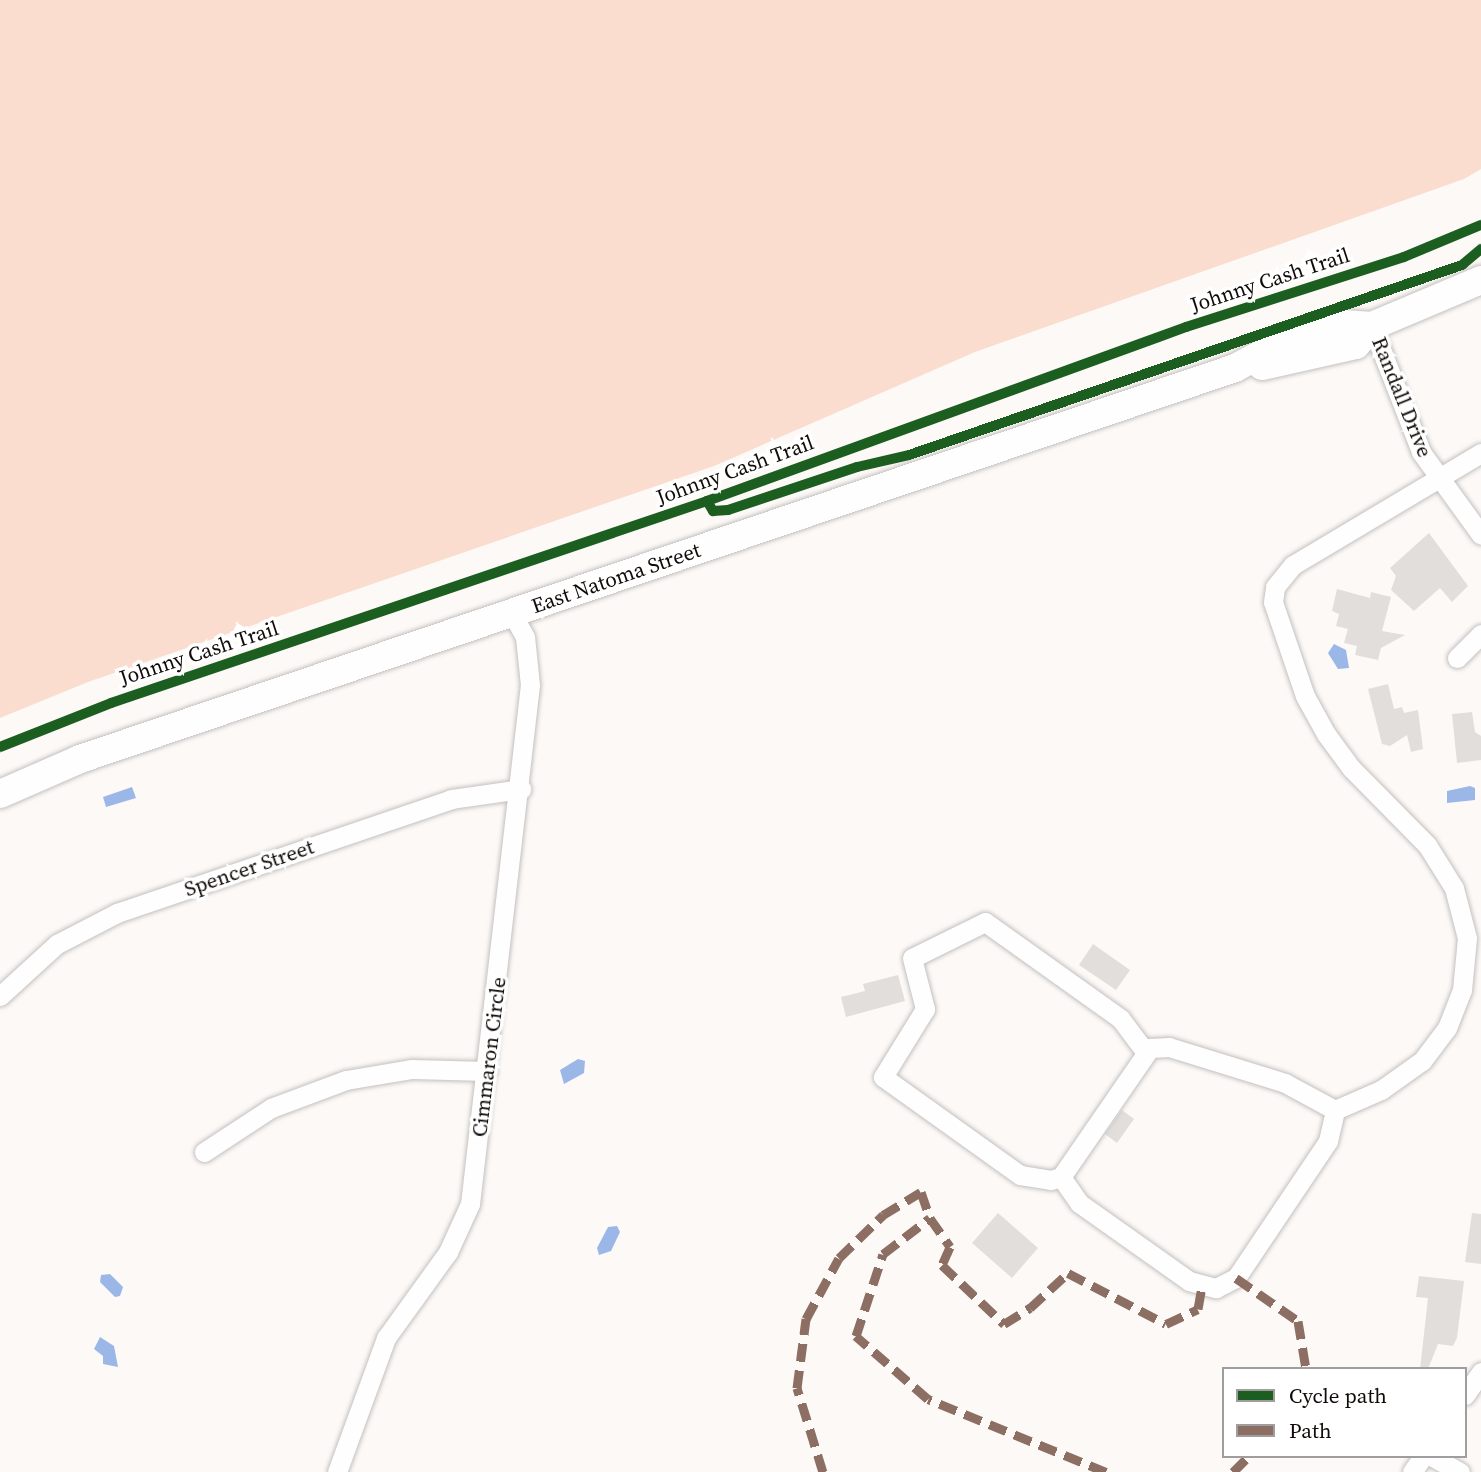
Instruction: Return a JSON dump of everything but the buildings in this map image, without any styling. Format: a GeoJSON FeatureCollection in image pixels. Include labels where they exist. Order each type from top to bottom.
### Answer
{"type":"FeatureCollection","features":[{"type":"Feature","properties":{"kind":"main road","name":"East Natoma Street"},"geometry":{"type":"LineString","coordinates":[[0,794],[80,758],[1235,369],[1276,346],[1344,324],[1373,326],[1481,280]]}},
{"type":"Feature","properties":{"kind":"street","name":"Randall Drive"},"geometry":{"type":"LineString","coordinates":[[1373,326],[1421,452],[1481,535]]}},
{"type":"Feature","properties":{"kind":"street"},"geometry":{"type":"LineString","coordinates":[[1335,1110],[1402,1076],[1436,1045],[1462,989],[1466,938],[1445,870],[1427,845],[1351,768],[1305,696],[1274,612],[1275,587],[1293,565],[1440,480],[1481,453]]}},
{"type":"Feature","properties":{"kind":"street","name":"Cimmaron Circle"},"geometry":{"type":"LineString","coordinates":[[337,1472],[386,1338],[448,1252],[466,1218],[487,1071],[521,789],[530,662],[525,636],[512,614]]}},
{"type":"Feature","properties":{"kind":"street"},"geometry":{"type":"LineString","coordinates":[[1457,658],[1481,634]]}},
{"type":"Feature","properties":{"kind":"street","name":"Spencer Street"},"geometry":{"type":"LineString","coordinates":[[0,996],[57,944],[117,913],[451,799],[521,789]]}},
{"type":"Feature","properties":{"kind":"street"},"geometry":{"type":"LineString","coordinates":[[1061,1177],[1035,1180],[1020,1175],[883,1077],[925,1009],[912,958],[985,922],[1121,1019],[1144,1050]]}},
{"type":"Feature","properties":{"kind":"street"},"geometry":{"type":"LineString","coordinates":[[1061,1177],[1144,1050],[1169,1047],[1285,1083],[1335,1110]]}},
{"type":"Feature","properties":{"kind":"street"},"geometry":{"type":"LineString","coordinates":[[204,1152],[271,1108],[346,1080],[412,1069],[487,1071]]}},
{"type":"Feature","properties":{"kind":"street"},"geometry":{"type":"LineString","coordinates":[[1061,1177],[1079,1203],[1189,1281],[1216,1288],[1236,1278],[1328,1141],[1335,1110]]}},
{"type":"Feature","properties":{"kind":"street"},"geometry":{"type":"LineString","coordinates":[[1467,1392],[1481,1372]]}},
{"type":"Feature","properties":{"kind":"street"},"geometry":{"type":"LineString","coordinates":[[1435,1458],[1460,1472]]}},
{"type":"Feature","properties":{"kind":"shaded area"},"geometry":{"type":"Polygon","coordinates":[[[0,0],[1481,0],[1481,169],[1464,179],[975,352],[714,466],[88,682],[0,718],[0,0]]]}},
{"type":"Feature","properties":{"kind":"water"},"geometry":{"type":"Polygon","coordinates":[[[1334,644],[1346,650],[1349,668],[1338,669],[1328,653],[1334,644]]]}},
{"type":"Feature","properties":{"kind":"water"},"geometry":{"type":"Polygon","coordinates":[[[1470,786],[1475,788],[1475,800],[1447,803],[1447,791],[1470,786]]]}},
{"type":"Feature","properties":{"kind":"water"},"geometry":{"type":"Polygon","coordinates":[[[132,787],[136,798],[106,807],[103,797],[132,787]]]}},
{"type":"Feature","properties":{"kind":"water"},"geometry":{"type":"Polygon","coordinates":[[[578,1059],[585,1061],[584,1073],[564,1084],[560,1070],[578,1059]]]}},
{"type":"Feature","properties":{"kind":"water"},"geometry":{"type":"Polygon","coordinates":[[[617,1226],[620,1232],[611,1251],[599,1255],[597,1248],[608,1227],[617,1226]]]}},
{"type":"Feature","properties":{"kind":"water"},"geometry":{"type":"Polygon","coordinates":[[[110,1274],[123,1287],[120,1296],[115,1297],[100,1282],[101,1275],[110,1274]]]}},
{"type":"Feature","properties":{"kind":"water"},"geometry":{"type":"Polygon","coordinates":[[[100,1337],[114,1346],[118,1367],[103,1364],[103,1356],[94,1349],[100,1337]]]}},
{"type":"Feature","properties":{"kind":"marked path"},"geometry":{"type":"LineString","coordinates":[[823,1472],[797,1388],[806,1319],[839,1258],[883,1215],[921,1192],[930,1218]]}},
{"type":"Feature","properties":{"kind":"marked path"},"geometry":{"type":"LineString","coordinates":[[1106,1472],[928,1399],[856,1336],[883,1254],[930,1218],[950,1247],[942,1265],[1004,1324],[1030,1308],[1068,1273],[1166,1324],[1198,1309],[1202,1287]]}},
{"type":"Feature","properties":{"kind":"marked path"},"geometry":{"type":"LineString","coordinates":[[1236,1278],[1298,1321],[1306,1367]]}},
{"type":"Feature","properties":{"kind":"marked path"},"geometry":{"type":"LineString","coordinates":[[1233,1472],[1247,1458]]}},
{"type":"Feature","properties":{"kind":"cycle path","name":"Johnny Cash Trail"},"geometry":{"type":"LineString","coordinates":[[0,747],[111,703],[707,501],[1186,327],[1404,257],[1481,225]]}},
{"type":"Feature","properties":{"kind":"cycle path","name":"Johnny Cash Trail"},"geometry":{"type":"LineString","coordinates":[[707,501],[713,511],[728,510],[857,467],[909,455],[1462,265],[1481,249]]}}]}
